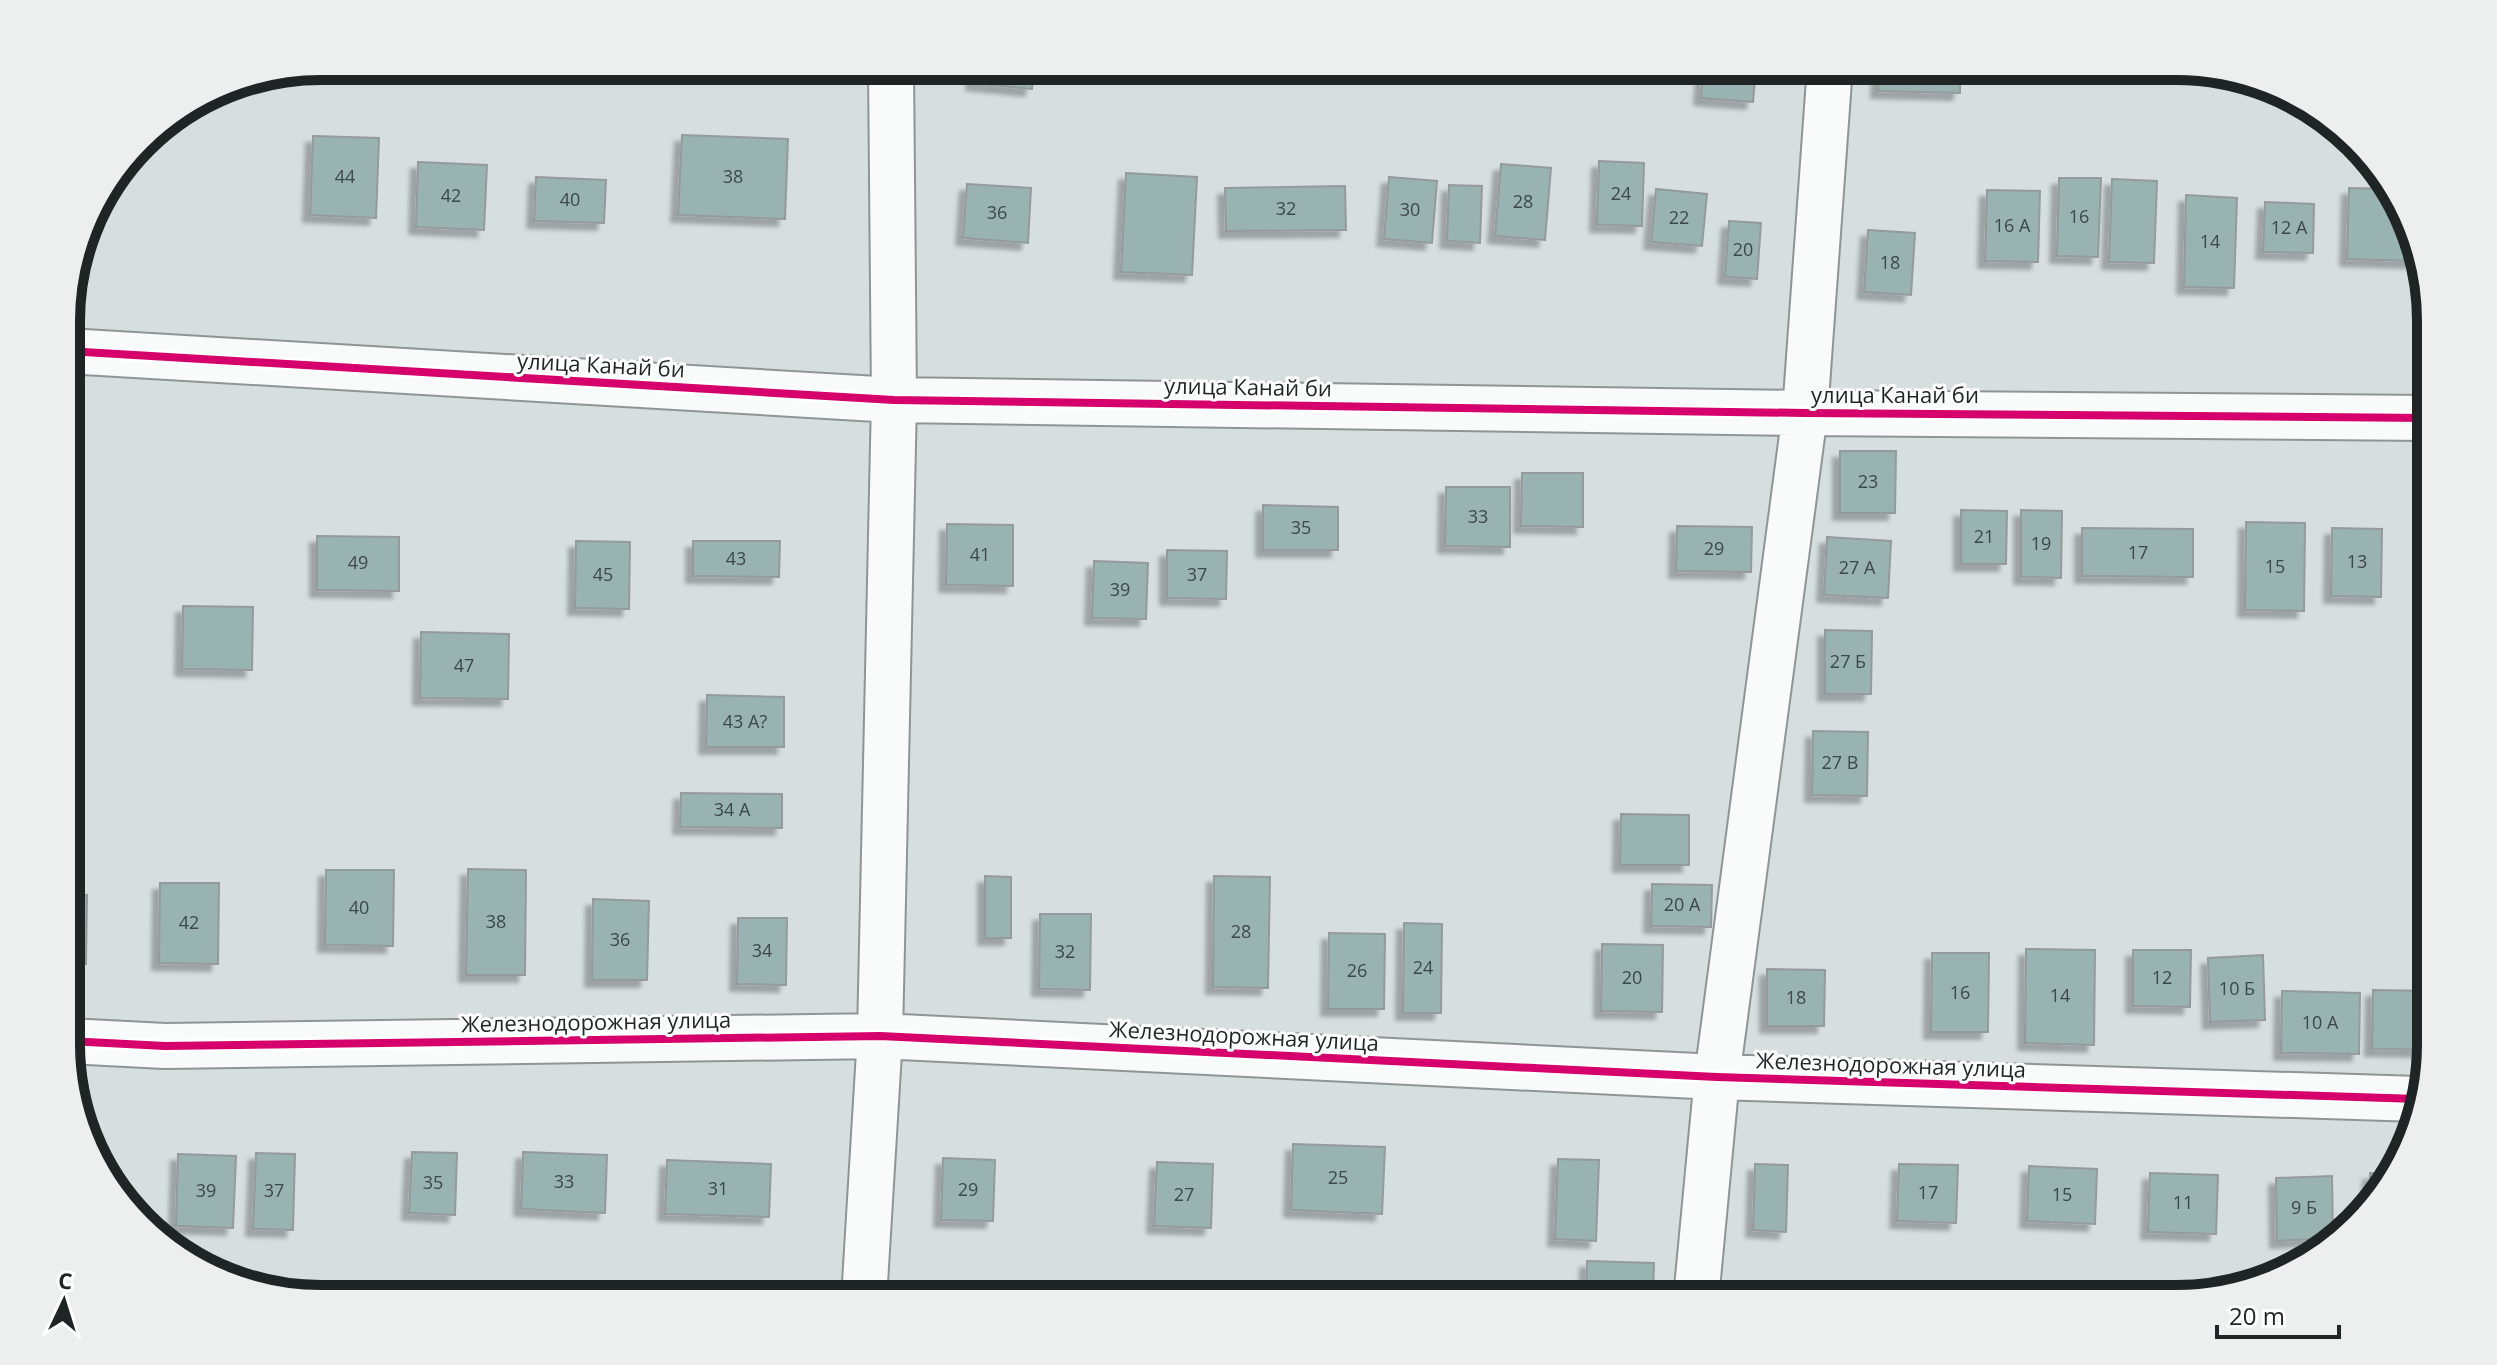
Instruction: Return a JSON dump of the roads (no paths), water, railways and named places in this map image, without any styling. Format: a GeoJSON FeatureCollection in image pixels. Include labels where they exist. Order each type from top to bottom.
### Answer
{"type":"FeatureCollection","features":[{"type":"Feature","properties":{"kind":"street"},"geometry":{"type":"LineString","coordinates":[[1697,1284],[1717,1077],[1805,413],[1829,80]]}},
{"type":"Feature","properties":{"kind":"street"},"geometry":{"type":"LineString","coordinates":[[865,1285],[880,1036],[894,400],[891,81]]}},
{"type":"Feature","properties":{"kind":"street","name":"улица Канай би"},"geometry":{"type":"LineString","coordinates":[[81,352],[894,400],[2417,418]]}},
{"type":"Feature","properties":{"kind":"street","name":"Железнодорожная улица"},"geometry":{"type":"LineString","coordinates":[[80,1042],[165,1046],[880,1036],[1717,1077],[2410,1099]]}}]}
